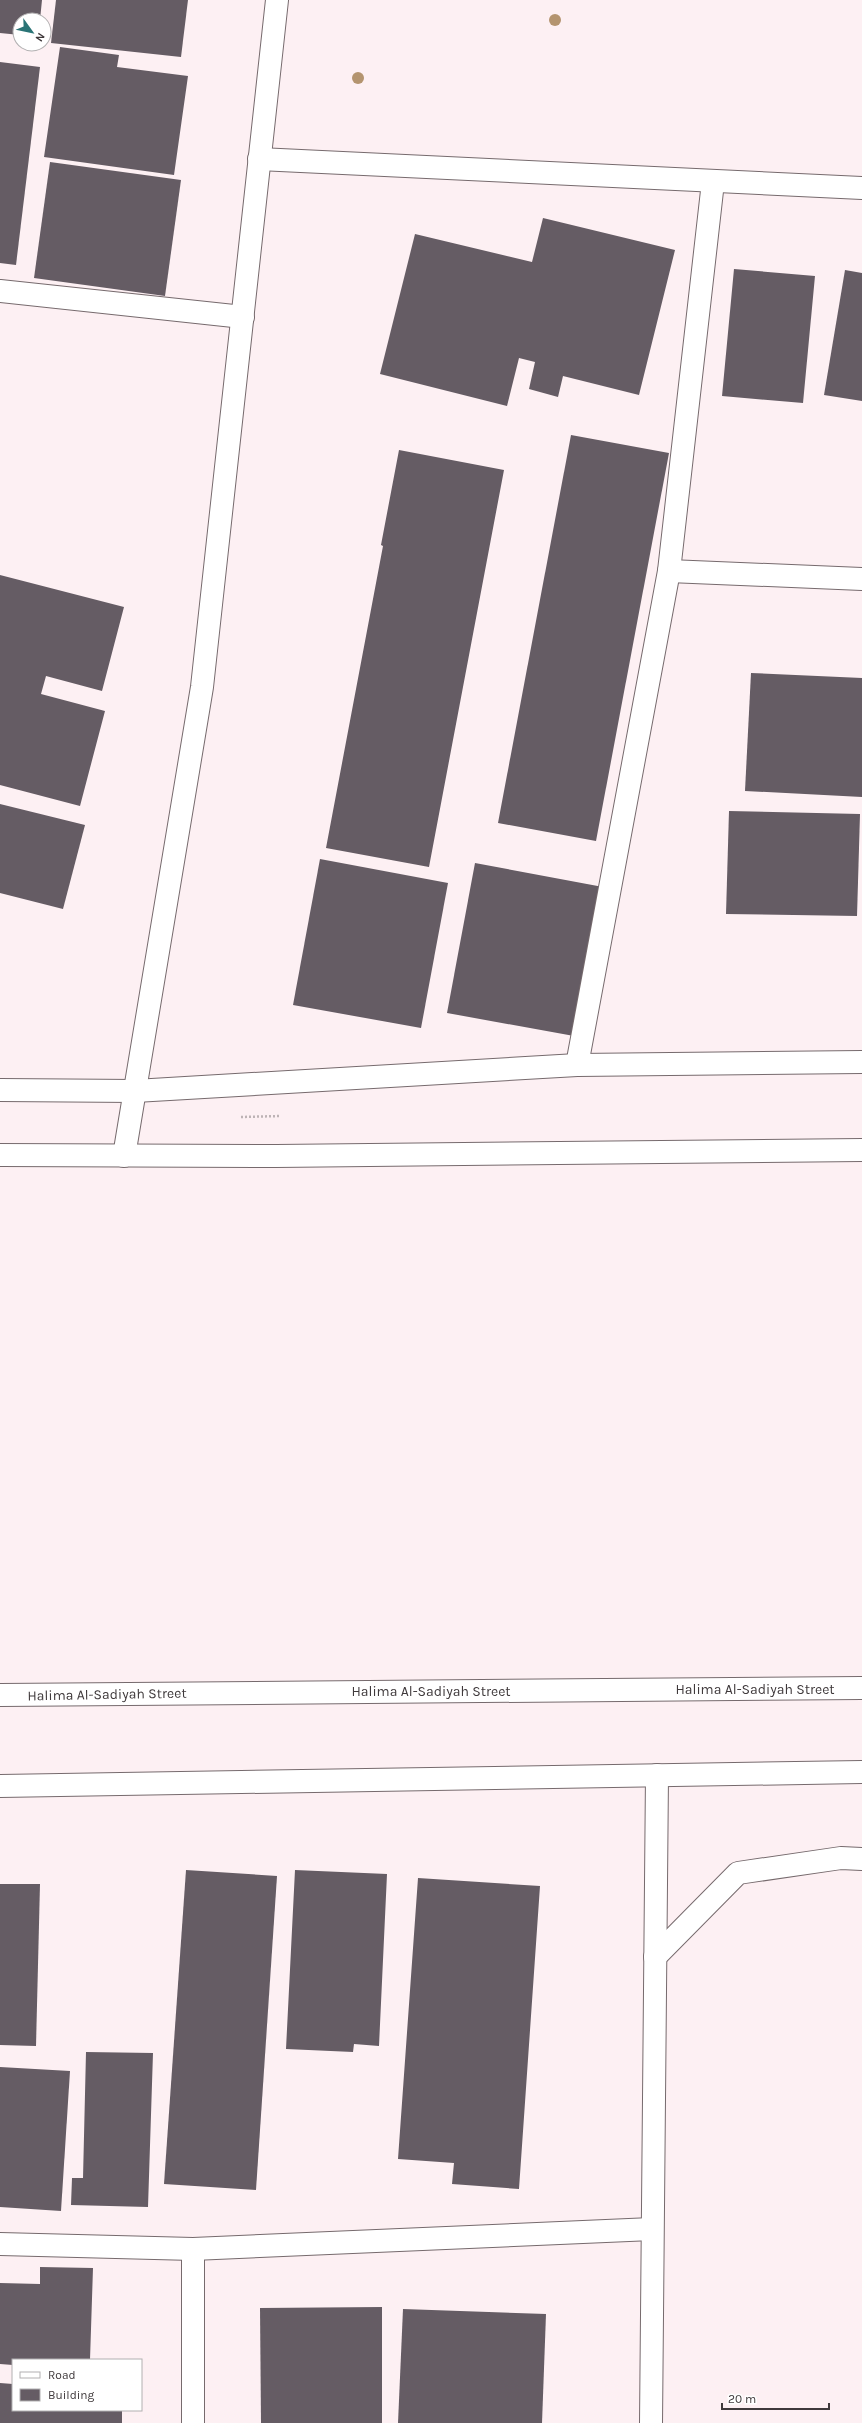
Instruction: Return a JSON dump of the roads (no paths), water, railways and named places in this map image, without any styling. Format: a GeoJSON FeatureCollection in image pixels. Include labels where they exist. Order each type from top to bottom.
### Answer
{"type":"FeatureCollection","features":[{"type":"Feature","properties":{"kind":"street"},"geometry":{"type":"LineString","coordinates":[[124,1156],[202,687],[276,0]]}},
{"type":"Feature","properties":{"kind":"street"},"geometry":{"type":"LineString","coordinates":[[259,159],[862,188]]}},
{"type":"Feature","properties":{"kind":"street"},"geometry":{"type":"LineString","coordinates":[[577,1065],[669,571],[713,182]]}},
{"type":"Feature","properties":{"kind":"street"},"geometry":{"type":"LineString","coordinates":[[0,291],[242,317]]}},
{"type":"Feature","properties":{"kind":"street"},"geometry":{"type":"LineString","coordinates":[[669,571],[862,579]]}},
{"type":"Feature","properties":{"kind":"street"},"geometry":{"type":"LineString","coordinates":[[0,1090],[135,1091],[577,1065],[862,1062]]}},
{"type":"Feature","properties":{"kind":"street"},"geometry":{"type":"LineString","coordinates":[[0,1155],[292,1156],[862,1150]]}},
{"type":"Feature","properties":{"kind":"street","name":"Halima Al-Sadiyah Street"},"geometry":{"type":"LineString","coordinates":[[0,1695],[862,1688]]}},
{"type":"Feature","properties":{"kind":"street"},"geometry":{"type":"LineString","coordinates":[[0,1786],[862,1772]]}},
{"type":"Feature","properties":{"kind":"street"},"geometry":{"type":"LineString","coordinates":[[651,2423],[657,1775]]}},
{"type":"Feature","properties":{"kind":"street"},"geometry":{"type":"LineString","coordinates":[[655,1957],[738,1873],[841,1858],[862,1859]]}},
{"type":"Feature","properties":{"kind":"street"},"geometry":{"type":"LineString","coordinates":[[0,2244],[193,2248],[652,2229]]}},
{"type":"Feature","properties":{"kind":"street"},"geometry":{"type":"LineString","coordinates":[[193,2248],[193,2423]]}}]}
